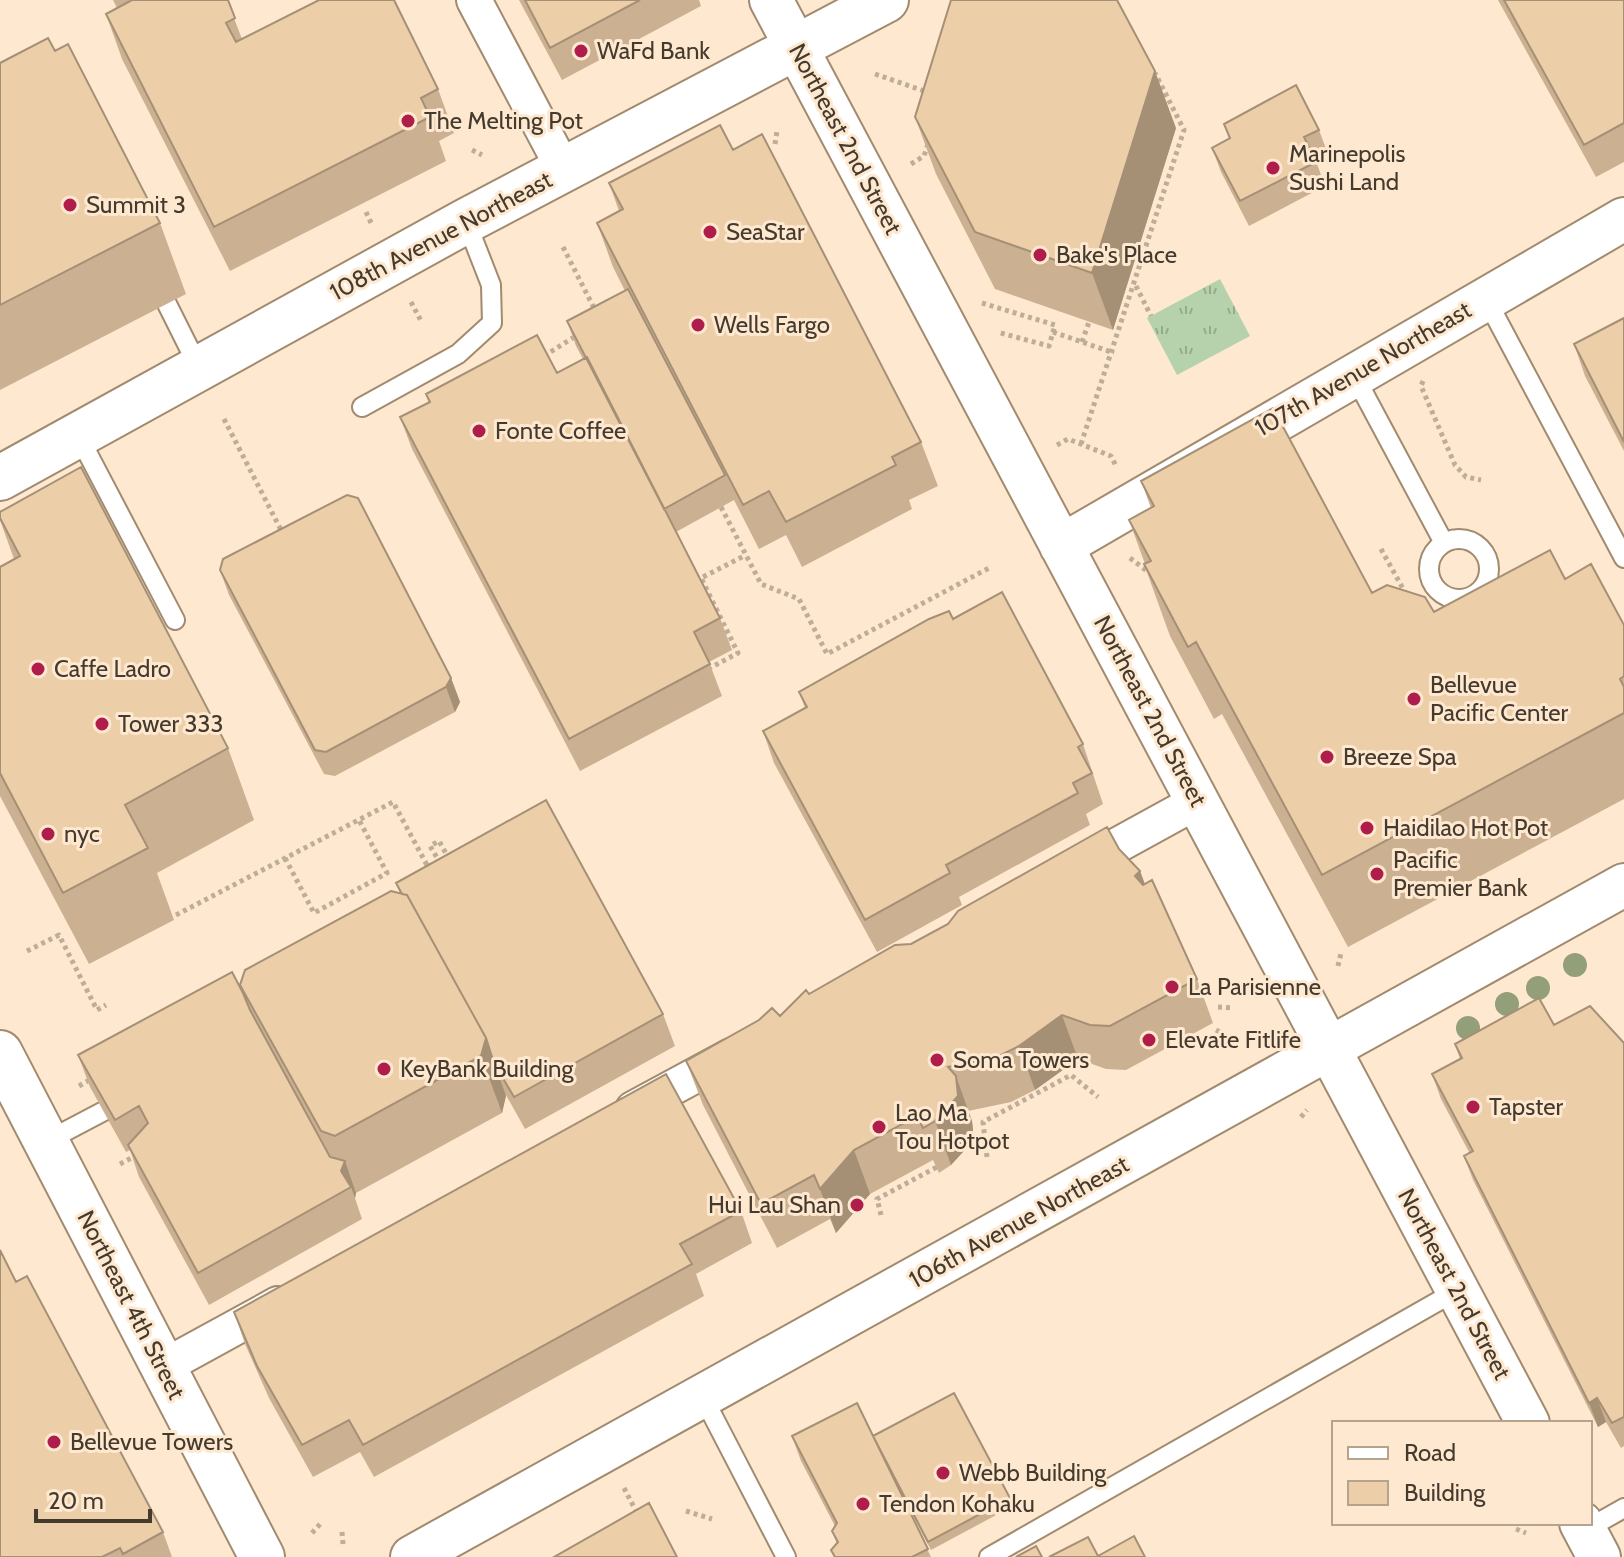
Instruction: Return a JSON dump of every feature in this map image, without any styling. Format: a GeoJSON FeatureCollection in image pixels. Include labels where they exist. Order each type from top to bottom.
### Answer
{"type":"FeatureCollection","features":[{"type":"Feature","properties":{"kind":"main road","name":"108th Avenue Northeast"},"geometry":{"type":"LineString","coordinates":[[0,478],[466,221],[886,0]]}},
{"type":"Feature","properties":{"kind":"main road","name":"Northeast 4th Street"},"geometry":{"type":"LineString","coordinates":[[0,1053],[262,1557]]}},
{"type":"Feature","properties":{"kind":"street"},"geometry":{"type":"LineString","coordinates":[[474,0],[564,170]]}},
{"type":"Feature","properties":{"kind":"street","name":"Northeast 2nd Street"},"geometry":{"type":"LineString","coordinates":[[771,0],[1527,1421]]}},
{"type":"Feature","properties":{"kind":"street","name":"107th Avenue Northeast"},"geometry":{"type":"LineString","coordinates":[[1061,546],[1624,219]]}},
{"type":"Feature","properties":{"kind":"street"},"geometry":{"type":"LineString","coordinates":[[1049,883],[1198,801]]}},
{"type":"Feature","properties":{"kind":"street","name":"106th Avenue Northeast"},"geometry":{"type":"LineString","coordinates":[[412,1557],[1330,1051],[1377,1021],[1624,885]]}},
{"type":"Feature","properties":{"kind":"street"},"geometry":{"type":"LineString","coordinates":[[605,1125],[764,1038]]}},
{"type":"Feature","properties":{"kind":"street"},"geometry":{"type":"LineString","coordinates":[[163,1367],[303,1290]]}},
{"type":"Feature","properties":{"kind":"lane"},"geometry":{"type":"LineString","coordinates":[[362,407],[458,354],[492,323],[491,285],[466,221]]}},
{"type":"Feature","properties":{"kind":"lane"},"geometry":{"type":"LineString","coordinates":[[1485,297],[1624,558]]}},
{"type":"Feature","properties":{"kind":"lane"},"geometry":{"type":"LineString","coordinates":[[167,304],[199,368]]}},
{"type":"Feature","properties":{"kind":"lane"},"geometry":{"type":"LineString","coordinates":[[1354,375],[1444,543]]}},
{"type":"Feature","properties":{"kind":"lane"},"geometry":{"type":"LineString","coordinates":[[78,435],[175,620]]}},
{"type":"Feature","properties":{"kind":"lane"},"geometry":{"type":"LineString","coordinates":[[47,1141],[104,1111]]}},
{"type":"Feature","properties":{"kind":"lane"},"geometry":{"type":"LineString","coordinates":[[989,1557],[1458,1290]]}},
{"type":"Feature","properties":{"kind":"lane"},"geometry":{"type":"LineString","coordinates":[[703,1397],[786,1557]]}},
{"type":"Feature","properties":{"kind":"lane"},"geometry":{"type":"LineString","coordinates":[[1583,1542],[1624,1508]]}},
{"type":"Feature","properties":{"kind":"path"},"geometry":{"type":"LineString","coordinates":[[1081,444],[1114,353],[1184,130],[1150,65]]}},
{"type":"Feature","properties":{"kind":"path"},"geometry":{"type":"LineString","coordinates":[[875,74],[943,97]]}},
{"type":"Feature","properties":{"kind":"path"},"geometry":{"type":"LineString","coordinates":[[775,144],[777,131]]}},
{"type":"Feature","properties":{"kind":"path"},"geometry":{"type":"LineString","coordinates":[[911,164],[924,156],[929,142]]}},
{"type":"Feature","properties":{"kind":"path"},"geometry":{"type":"LineString","coordinates":[[472,150],[482,155]]}},
{"type":"Feature","properties":{"kind":"path"},"geometry":{"type":"LineString","coordinates":[[563,247],[600,320]]}},
{"type":"Feature","properties":{"kind":"path"},"geometry":{"type":"LineString","coordinates":[[1135,285],[1151,316]]}},
{"type":"Feature","properties":{"kind":"path"},"geometry":{"type":"LineString","coordinates":[[411,302],[421,321]]}},
{"type":"Feature","properties":{"kind":"path"},"geometry":{"type":"LineString","coordinates":[[982,303],[1055,325],[1049,346],[997,332]]}},
{"type":"Feature","properties":{"kind":"path"},"geometry":{"type":"LineString","coordinates":[[1082,342],[1089,322]]}},
{"type":"Feature","properties":{"kind":"path"},"geometry":{"type":"LineString","coordinates":[[532,363],[589,327]]}},
{"type":"Feature","properties":{"kind":"path"},"geometry":{"type":"LineString","coordinates":[[1053,332],[1114,353]]}},
{"type":"Feature","properties":{"kind":"path"},"geometry":{"type":"LineString","coordinates":[[1426,375],[1421,386],[1455,465],[1466,477],[1481,480]]}},
{"type":"Feature","properties":{"kind":"path"},"geometry":{"type":"LineString","coordinates":[[224,419],[286,539]]}},
{"type":"Feature","properties":{"kind":"path"},"geometry":{"type":"LineString","coordinates":[[1057,445],[1068,439],[1111,456],[1116,466]]}},
{"type":"Feature","properties":{"kind":"path"},"geometry":{"type":"LineString","coordinates":[[721,507],[761,584],[799,599],[827,654],[991,567]]}},
{"type":"Feature","properties":{"kind":"path"},"geometry":{"type":"LineString","coordinates":[[1381,549],[1410,603]]}},
{"type":"Feature","properties":{"kind":"path"},"geometry":{"type":"LineString","coordinates":[[708,669],[738,653],[701,578],[746,555]]}},
{"type":"Feature","properties":{"kind":"path"},"geometry":{"type":"LineString","coordinates":[[1130,558],[1147,571]]}},
{"type":"Feature","properties":{"kind":"path"},"geometry":{"type":"LineString","coordinates":[[176,915],[393,802],[428,867],[439,861],[430,846],[439,841],[454,868]]}},
{"type":"Feature","properties":{"kind":"path"},"geometry":{"type":"LineString","coordinates":[[285,858],[314,913],[387,873],[359,820]]}},
{"type":"Feature","properties":{"kind":"path"},"geometry":{"type":"LineString","coordinates":[[27,951],[59,935],[97,1010],[106,1005]]}},
{"type":"Feature","properties":{"kind":"path"},"geometry":{"type":"LineString","coordinates":[[1338,966],[1341,953]]}},
{"type":"Feature","properties":{"kind":"path"},"geometry":{"type":"LineString","coordinates":[[1218,1007],[1233,1008]]}},
{"type":"Feature","properties":{"kind":"path"},"geometry":{"type":"LineString","coordinates":[[1216,1030],[1227,1036]]}},
{"type":"Feature","properties":{"kind":"path"},"geometry":{"type":"LineString","coordinates":[[79,1086],[107,1070]]}},
{"type":"Feature","properties":{"kind":"path"},"geometry":{"type":"LineString","coordinates":[[987,1157],[983,1122],[1071,1075],[1098,1097]]}},
{"type":"Feature","properties":{"kind":"path"},"geometry":{"type":"LineString","coordinates":[[1301,1117],[1307,1110]]}},
{"type":"Feature","properties":{"kind":"path"},"geometry":{"type":"LineString","coordinates":[[120,1164],[144,1152]]}},
{"type":"Feature","properties":{"kind":"path"},"geometry":{"type":"LineString","coordinates":[[881,1215],[877,1199],[937,1167]]}},
{"type":"Feature","properties":{"kind":"path"},"geometry":{"type":"LineString","coordinates":[[623,1520],[639,1516],[624,1488]]}},
{"type":"Feature","properties":{"kind":"path"},"geometry":{"type":"LineString","coordinates":[[686,1511],[712,1519]]}},
{"type":"Feature","properties":{"kind":"path"},"geometry":{"type":"LineString","coordinates":[[312,1533],[321,1523]]}},
{"type":"Feature","properties":{"kind":"path"},"geometry":{"type":"LineString","coordinates":[[1516,1529],[1526,1533]]}},
{"type":"Feature","properties":{"kind":"path"},"geometry":{"type":"LineString","coordinates":[[342,1532],[343,1544]]}},
{"type":"Feature","properties":{"kind":"green space"},"geometry":{"type":"Polygon","coordinates":[[[1220,279],[1250,336],[1177,375],[1147,318],[1220,279]]]}},
{"type":"Feature","properties":{"kind":"building"},"geometry":{"type":"Polygon","coordinates":[[[132,0],[228,0],[235,18],[226,23],[236,42],[319,0],[394,0],[438,89],[421,98],[430,117],[214,227],[106,14],[132,0]]]}},
{"type":"Feature","properties":{"kind":"building"},"geometry":{"type":"Polygon","coordinates":[[[525,0],[640,0],[550,48],[525,0]]]}},
{"type":"Feature","properties":{"kind":"building"},"geometry":{"type":"Polygon","coordinates":[[[951,0],[1117,0],[1155,71],[1092,273],[975,232],[915,117],[951,0]]]}},
{"type":"Feature","properties":{"kind":"building"},"geometry":{"type":"Polygon","coordinates":[[[1504,0],[1624,0],[1624,123],[1584,145],[1504,0]]]}},
{"type":"Feature","properties":{"kind":"building"},"geometry":{"type":"Polygon","coordinates":[[[48,38],[55,51],[68,44],[160,223],[0,305],[0,63],[48,38]]]}},
{"type":"Feature","properties":{"kind":"building","name":"Marinepolis Sushi Land"},"geometry":{"type":"Polygon","coordinates":[[[1296,85],[1319,130],[1304,137],[1316,162],[1240,201],[1212,148],[1230,138],[1224,124],[1296,85]]]}},
{"type":"Feature","properties":{"kind":"building"},"geometry":{"type":"Polygon","coordinates":[[[720,125],[733,150],[762,134],[921,442],[892,457],[896,465],[786,522],[769,491],[743,505],[597,223],[623,209],[609,183],[720,125]]]}},
{"type":"Feature","properties":{"kind":"building"},"geometry":{"type":"Polygon","coordinates":[[[628,289],[725,475],[664,509],[567,321],[628,289]]]}},
{"type":"Feature","properties":{"kind":"building"},"geometry":{"type":"Polygon","coordinates":[[[1624,318],[1624,442],[1574,344],[1624,318]]]}},
{"type":"Feature","properties":{"kind":"building"},"geometry":{"type":"Polygon","coordinates":[[[537,335],[557,373],[587,357],[720,618],[694,632],[710,664],[569,739],[400,417],[430,402],[426,394],[537,335]]]}},
{"type":"Feature","properties":{"kind":"building","name":"Bellevue Pacific Center"},"geometry":{"type":"Polygon","coordinates":[[[1273,408],[1372,593],[1387,585],[1425,597],[1434,612],[1550,550],[1565,579],[1591,564],[1624,625],[1624,676],[1620,679],[1624,687],[1624,713],[1322,875],[1196,642],[1188,647],[1144,564],[1151,561],[1129,520],[1154,506],[1141,481],[1273,408]]]}},
{"type":"Feature","properties":{"kind":"building","name":"Tower 333"},"geometry":{"type":"Polygon","coordinates":[[[81,467],[228,748],[125,805],[148,848],[63,893],[0,773],[0,567],[20,556],[0,518],[0,512],[81,467]]]}},
{"type":"Feature","properties":{"kind":"building"},"geometry":{"type":"Polygon","coordinates":[[[347,495],[358,498],[451,678],[446,687],[326,752],[315,750],[220,570],[223,559],[347,495]]]}},
{"type":"Feature","properties":{"kind":"building"},"geometry":{"type":"Polygon","coordinates":[[[1002,592],[1083,744],[1078,747],[1092,773],[1073,783],[1078,793],[946,865],[950,873],[865,920],[763,731],[807,707],[799,692],[929,619],[949,611],[953,619],[1002,592]]]}},
{"type":"Feature","properties":{"kind":"building"},"geometry":{"type":"Polygon","coordinates":[[[546,800],[663,1014],[514,1097],[494,1063],[486,1038],[407,895],[402,894],[396,883],[546,800]]]}},
{"type":"Feature","properties":{"kind":"building","name":"Soma Towers"},"geometry":{"type":"Polygon","coordinates":[[[1107,827],[1119,849],[1140,871],[1135,876],[1143,885],[1152,880],[1197,979],[1110,1026],[1090,1025],[1062,1015],[1019,1046],[995,1058],[948,1067],[956,1076],[958,1096],[935,1121],[923,1128],[917,1116],[854,1150],[820,1189],[814,1175],[761,1204],[686,1061],[759,1020],[772,1008],[780,1016],[806,990],[809,994],[895,945],[911,944],[948,924],[958,911],[1107,827]]]}},
{"type":"Feature","properties":{"kind":"building","name":"KeyBank Building"},"geometry":{"type":"Polygon","coordinates":[[[391,891],[407,895],[486,1038],[481,1056],[335,1136],[321,1131],[240,985],[245,970],[391,891]]]}},
{"type":"Feature","properties":{"kind":"building"},"geometry":{"type":"Polygon","coordinates":[[[232,972],[330,1157],[345,1161],[341,1171],[351,1187],[198,1273],[128,1145],[148,1123],[139,1106],[115,1120],[78,1055],[232,972]]]}},
{"type":"Feature","properties":{"kind":"building"},"geometry":{"type":"Polygon","coordinates":[[[1539,998],[1554,1025],[1590,1006],[1624,1043],[1624,1417],[1612,1423],[1597,1398],[1589,1403],[1464,1156],[1473,1151],[1432,1074],[1462,1058],[1455,1044],[1539,998]]]}},
{"type":"Feature","properties":{"kind":"building"},"geometry":{"type":"Polygon","coordinates":[[[666,1074],[741,1211],[680,1244],[692,1264],[363,1445],[349,1420],[302,1445],[257,1366],[234,1312],[666,1074]]]}},
{"type":"Feature","properties":{"kind":"building","name":"Bellevue Towers"},"geometry":{"type":"Polygon","coordinates":[[[0,1250],[16,1282],[27,1276],[163,1532],[123,1554],[120,1548],[102,1557],[0,1557],[0,1250]]]}},
{"type":"Feature","properties":{"kind":"building","name":"Webb Building"},"geometry":{"type":"Polygon","coordinates":[[[954,1393],[1010,1498],[928,1542],[873,1436],[954,1393]]]}},
{"type":"Feature","properties":{"kind":"building","name":"Tendon Kohaku"},"geometry":{"type":"Polygon","coordinates":[[[857,1403],[928,1549],[912,1557],[835,1557],[831,1550],[838,1542],[832,1531],[837,1523],[792,1436],[857,1403]]]}},
{"type":"Feature","properties":{"kind":"building"},"geometry":{"type":"Polygon","coordinates":[[[649,1503],[677,1557],[554,1557],[649,1503]]]}},
{"type":"Feature","properties":{"kind":"building"},"geometry":{"type":"Polygon","coordinates":[[[1134,1536],[1145,1557],[1049,1557],[1088,1537],[1098,1556],[1134,1536]]]}},
{"type":"Feature","properties":{"kind":"building"},"geometry":{"type":"Polygon","coordinates":[[[1036,1546],[1042,1557],[1016,1557],[1036,1546]]]}},
{"type":"Feature","properties":{"kind":"place","name":"WaFd Bank"},"geometry":{"type":"Point","coordinates":[581,51]}},
{"type":"Feature","properties":{"kind":"place","name":"The Melting Pot"},"geometry":{"type":"Point","coordinates":[408,121]}},
{"type":"Feature","properties":{"kind":"place","name":"Marinepolis Sushi Land"},"geometry":{"type":"Point","coordinates":[1273,168]}},
{"type":"Feature","properties":{"kind":"place","name":"Summit 3"},"geometry":{"type":"Point","coordinates":[70,205]}},
{"type":"Feature","properties":{"kind":"place","name":"SeaStar"},"geometry":{"type":"Point","coordinates":[710,232]}},
{"type":"Feature","properties":{"kind":"place","name":"Bake's Place"},"geometry":{"type":"Point","coordinates":[1040,255]}},
{"type":"Feature","properties":{"kind":"place","name":"Wells Fargo"},"geometry":{"type":"Point","coordinates":[698,325]}},
{"type":"Feature","properties":{"kind":"place","name":"Fonte Coffee"},"geometry":{"type":"Point","coordinates":[479,431]}},
{"type":"Feature","properties":{"kind":"place","name":"Caffe Ladro"},"geometry":{"type":"Point","coordinates":[38,669]}},
{"type":"Feature","properties":{"kind":"place","name":"Bellevue Pacific Center"},"geometry":{"type":"Point","coordinates":[1414,699]}},
{"type":"Feature","properties":{"kind":"place","name":"Tower 333"},"geometry":{"type":"Point","coordinates":[102,724]}},
{"type":"Feature","properties":{"kind":"place","name":"Breeze Spa"},"geometry":{"type":"Point","coordinates":[1327,757]}},
{"type":"Feature","properties":{"kind":"place","name":"Haidilao Hot Pot"},"geometry":{"type":"Point","coordinates":[1367,828]}},
{"type":"Feature","properties":{"kind":"place","name":"nyc"},"geometry":{"type":"Point","coordinates":[48,834]}},
{"type":"Feature","properties":{"kind":"place","name":"Pacific Premier Bank"},"geometry":{"type":"Point","coordinates":[1377,874]}},
{"type":"Feature","properties":{"kind":"place","name":"La Parisienne"},"geometry":{"type":"Point","coordinates":[1172,987]}},
{"type":"Feature","properties":{"kind":"place","name":"Elevate Fitlife"},"geometry":{"type":"Point","coordinates":[1149,1040]}},
{"type":"Feature","properties":{"kind":"place","name":"Soma Towers"},"geometry":{"type":"Point","coordinates":[937,1060]}},
{"type":"Feature","properties":{"kind":"place","name":"KeyBank Building"},"geometry":{"type":"Point","coordinates":[384,1069]}},
{"type":"Feature","properties":{"kind":"place","name":"Tapster"},"geometry":{"type":"Point","coordinates":[1473,1107]}},
{"type":"Feature","properties":{"kind":"place","name":"Lao Ma Tou Hotpot"},"geometry":{"type":"Point","coordinates":[879,1127]}},
{"type":"Feature","properties":{"kind":"place","name":"Hui Lau Shan"},"geometry":{"type":"Point","coordinates":[857,1205]}},
{"type":"Feature","properties":{"kind":"place","name":"Bellevue Towers"},"geometry":{"type":"Point","coordinates":[54,1442]}},
{"type":"Feature","properties":{"kind":"place","name":"Webb Building"},"geometry":{"type":"Point","coordinates":[943,1473]}},
{"type":"Feature","properties":{"kind":"place","name":"Tendon Kohaku"},"geometry":{"type":"Point","coordinates":[863,1504]}}]}
